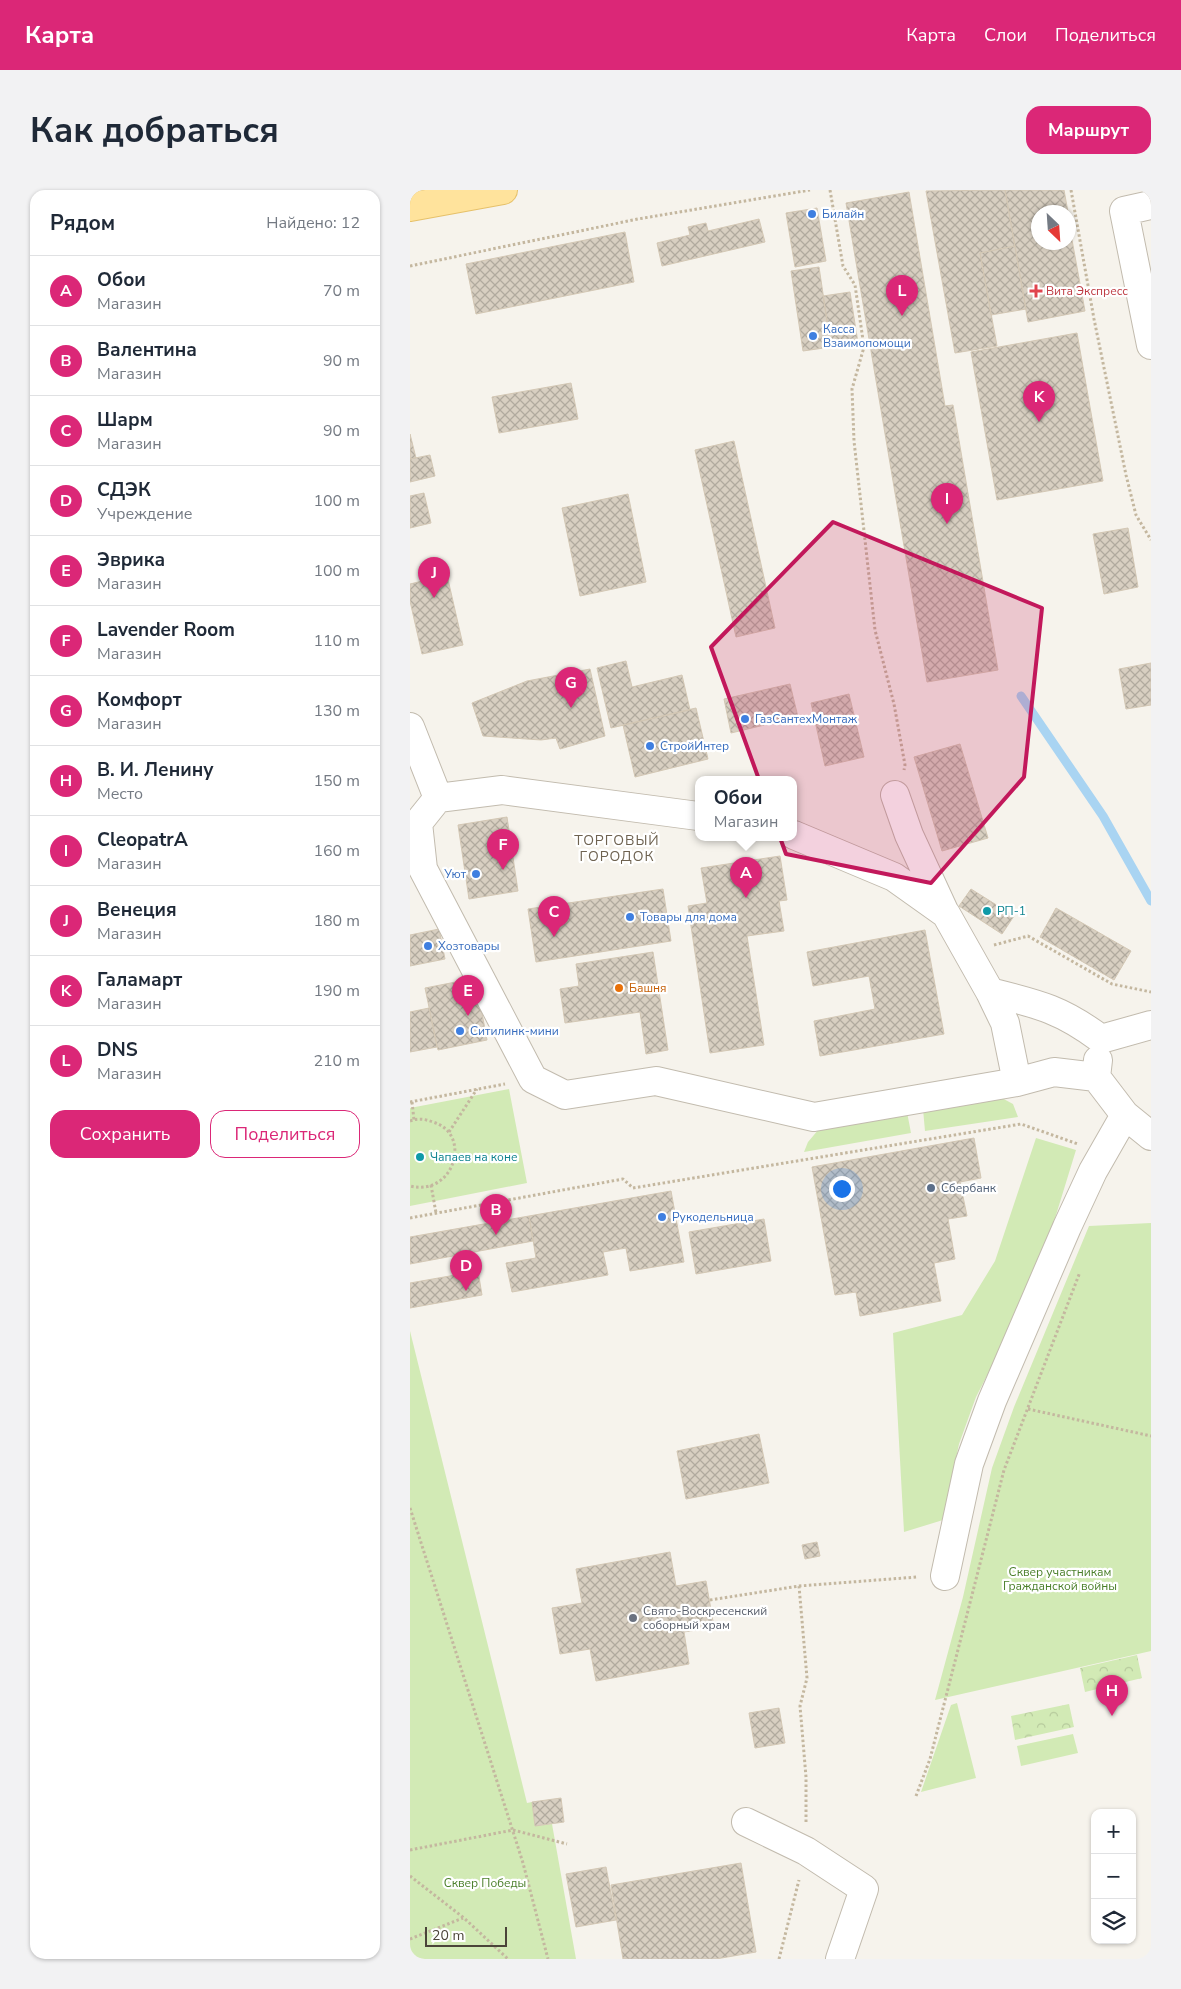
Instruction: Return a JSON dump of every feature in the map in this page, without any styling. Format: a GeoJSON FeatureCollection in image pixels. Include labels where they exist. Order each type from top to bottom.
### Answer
{"type":"FeatureCollection","features":[{"type":"Feature","properties":{"kind":"main road"},"geometry":{"type":"LineString","coordinates":[[410,207],[503,190]]}},
{"type":"Feature","properties":{"kind":"street"},"geometry":{"type":"LineString","coordinates":[[1151,205],[1124,211],[1151,345]]}},
{"type":"Feature","properties":{"kind":"street"},"geometry":{"type":"LineString","coordinates":[[410,727],[438,798]]}},
{"type":"Feature","properties":{"kind":"street"},"geometry":{"type":"LineString","coordinates":[[695,816],[502,790],[438,798],[418,823],[417,876],[533,1079],[565,1095],[656,1081],[814,1117],[1017,1082],[1054,1072],[1096,1077],[1125,1114],[1151,1136]]}},
{"type":"Feature","properties":{"kind":"street"},"geometry":{"type":"LineString","coordinates":[[896,795],[910,835],[946,914],[990,992],[1005,1023],[1017,1082]]}},
{"type":"Feature","properties":{"kind":"street"},"geometry":{"type":"LineString","coordinates":[[797,836],[894,877],[946,914]]}},
{"type":"Feature","properties":{"kind":"street"},"geometry":{"type":"LineString","coordinates":[[990,992],[1050,1008],[1077,1021],[1101,1039]]}},
{"type":"Feature","properties":{"kind":"street"},"geometry":{"type":"LineString","coordinates":[[1101,1039],[1151,1025]]}},
{"type":"Feature","properties":{"kind":"street"},"geometry":{"type":"LineString","coordinates":[[1096,1077],[1101,1039]]}},
{"type":"Feature","properties":{"kind":"street"},"geometry":{"type":"LineString","coordinates":[[945,1576],[969,1464],[982,1428],[1067,1227],[1125,1114]]}},
{"type":"Feature","properties":{"kind":"street"},"geometry":{"type":"LineString","coordinates":[[746,1822],[806,1851],[864,1889],[840,1959]]}},
{"type":"Feature","properties":{"kind":"path"},"geometry":{"type":"LineString","coordinates":[[410,266],[638,220],[810,190]]}},
{"type":"Feature","properties":{"kind":"path"},"geometry":{"type":"LineString","coordinates":[[830,190],[843,266],[855,285],[864,347],[852,388],[854,440],[875,630],[894,704],[905,765],[896,795]]}},
{"type":"Feature","properties":{"kind":"path"},"geometry":{"type":"LineString","coordinates":[[1071,190],[1094,319],[1126,475],[1136,515],[1151,540]]}},
{"type":"Feature","properties":{"kind":"path"},"geometry":{"type":"LineString","coordinates":[[967,952],[1028,936],[1112,984],[1151,992]]}},
{"type":"Feature","properties":{"kind":"path"},"geometry":{"type":"LineString","coordinates":[[410,1186],[417,1188],[438,1183],[447,1175],[453,1165],[455,1154],[449,1132],[437,1123],[425,1119],[412,1121],[411,1102],[533,1079]]}},
{"type":"Feature","properties":{"kind":"path"},"geometry":{"type":"LineString","coordinates":[[449,1132],[477,1089]]}},
{"type":"Feature","properties":{"kind":"path"},"geometry":{"type":"LineString","coordinates":[[410,1218],[623,1179],[633,1188],[1021,1124],[1104,1152]]}},
{"type":"Feature","properties":{"kind":"path"},"geometry":{"type":"LineString","coordinates":[[431,1185],[436,1213]]}},
{"type":"Feature","properties":{"kind":"path"},"geometry":{"type":"LineString","coordinates":[[916,1796],[932,1751],[1004,1470],[1081,1271]]}},
{"type":"Feature","properties":{"kind":"path"},"geometry":{"type":"LineString","coordinates":[[1028,1409],[1151,1436]]}},
{"type":"Feature","properties":{"kind":"path"},"geometry":{"type":"LineString","coordinates":[[410,1508],[513,1830],[548,1959]]}},
{"type":"Feature","properties":{"kind":"path"},"geometry":{"type":"LineString","coordinates":[[710,1600],[799,1586],[945,1576]]}},
{"type":"Feature","properties":{"kind":"path"},"geometry":{"type":"LineString","coordinates":[[779,1959],[806,1851],[806,1777],[800,1706],[806,1678],[799,1586]]}},
{"type":"Feature","properties":{"kind":"path"},"geometry":{"type":"LineString","coordinates":[[410,1850],[513,1830],[567,1844]]}},
{"type":"Feature","properties":{"kind":"path"},"geometry":{"type":"LineString","coordinates":[[410,1876],[464,1918],[508,1959]]}},
{"type":"Feature","properties":{"kind":"path"},"geometry":{"type":"LineString","coordinates":[[410,1939],[464,1918]]}},
{"type":"Feature","properties":{"kind":"highlighted area"},"geometry":{"type":"Polygon","coordinates":[[[833,522],[1042,608],[1024,777],[931,883],[786,854],[711,647],[833,522]]]}},
{"type":"Feature","properties":{"kind":"green space"},"geometry":{"type":"Polygon","coordinates":[[[509,1089],[527,1183],[410,1206],[410,1108],[509,1089]]]}},
{"type":"Feature","properties":{"kind":"green space"},"geometry":{"type":"Polygon","coordinates":[[[1000,1097],[1013,1104],[1018,1117],[925,1131],[923,1109],[1000,1097]]]}},
{"type":"Feature","properties":{"kind":"green space"},"geometry":{"type":"Polygon","coordinates":[[[907,1112],[911,1133],[804,1152],[808,1142],[819,1129],[907,1112]]]}},
{"type":"Feature","properties":{"kind":"green space"},"geometry":{"type":"Polygon","coordinates":[[[1036,1138],[1076,1150],[1052,1228],[998,1354],[976,1397],[959,1444],[943,1520],[904,1532],[893,1333],[962,1315],[995,1261],[1036,1138]]]}},
{"type":"Feature","properties":{"kind":"green space","name":"Сквер участникам Гражданской войны"},"geometry":{"type":"Polygon","coordinates":[[[1151,1223],[1151,1651],[935,1700],[963,1597],[992,1468],[1014,1407],[1089,1226],[1151,1223]]]}},
{"type":"Feature","properties":{"kind":"green space","name":"Сквер Победы"},"geometry":{"type":"Polygon","coordinates":[[[410,1331],[527,1803],[532,1802],[535,1826],[552,1824],[576,1959],[410,1959],[410,1331]]]}},
{"type":"Feature","properties":{"kind":"green space"},"geometry":{"type":"Polygon","coordinates":[[[1137,1655],[1142,1678],[1085,1692],[1080,1668],[1137,1655]]]}},
{"type":"Feature","properties":{"kind":"green space"},"geometry":{"type":"Polygon","coordinates":[[[957,1703],[976,1778],[921,1792],[951,1705],[957,1703]]]}},
{"type":"Feature","properties":{"kind":"green space"},"geometry":{"type":"Polygon","coordinates":[[[1069,1704],[1074,1727],[1015,1740],[1011,1716],[1069,1704]]]}},
{"type":"Feature","properties":{"kind":"green space"},"geometry":{"type":"Polygon","coordinates":[[[1073,1734],[1078,1753],[1021,1766],[1017,1746],[1073,1734]]]}},
{"type":"Feature","properties":{"kind":"building"},"geometry":{"type":"Polygon","coordinates":[[[1005,190],[1064,190],[1067,205],[1031,205],[1031,250],[1074,250],[1085,311],[1028,322],[1005,190]]]}},
{"type":"Feature","properties":{"kind":"building"},"geometry":{"type":"Polygon","coordinates":[[[1005,190],[1015,246],[980,253],[997,346],[955,353],[926,191],[1005,190]]]}},
{"type":"Feature","properties":{"kind":"building"},"geometry":{"type":"Polygon","coordinates":[[[909,192],[945,406],[953,405],[998,670],[927,682],[846,203],[909,192]]]}},
{"type":"Feature","properties":{"kind":"building"},"geometry":{"type":"Polygon","coordinates":[[[817,208],[826,261],[795,267],[786,213],[817,208]]]}},
{"type":"Feature","properties":{"kind":"building"},"geometry":{"type":"Polygon","coordinates":[[[759,219],[765,242],[662,266],[657,243],[690,235],[688,227],[706,223],[708,231],[759,219]]]}},
{"type":"Feature","properties":{"kind":"building"},"geometry":{"type":"Polygon","coordinates":[[[625,232],[634,282],[476,314],[466,264],[625,232]]]}},
{"type":"Feature","properties":{"kind":"building"},"geometry":{"type":"Polygon","coordinates":[[[1015,246],[1026,309],[991,315],[980,253],[1015,246]]]}},
{"type":"Feature","properties":{"kind":"building"},"geometry":{"type":"Polygon","coordinates":[[[819,267],[831,347],[803,351],[791,271],[819,267]]]}},
{"type":"Feature","properties":{"kind":"building"},"geometry":{"type":"Polygon","coordinates":[[[850,292],[858,343],[831,347],[823,296],[850,292]]]}},
{"type":"Feature","properties":{"kind":"building"},"geometry":{"type":"Polygon","coordinates":[[[1077,333],[1103,481],[997,500],[971,352],[1077,333]]]}},
{"type":"Feature","properties":{"kind":"building"},"geometry":{"type":"Polygon","coordinates":[[[571,383],[578,419],[499,433],[492,397],[571,383]]]}},
{"type":"Feature","properties":{"kind":"building"},"geometry":{"type":"Polygon","coordinates":[[[410,434],[416,458],[410,459],[410,434]]]}},
{"type":"Feature","properties":{"kind":"building"},"geometry":{"type":"Polygon","coordinates":[[[734,441],[775,628],[736,637],[695,450],[734,441]]]}},
{"type":"Feature","properties":{"kind":"building"},"geometry":{"type":"Polygon","coordinates":[[[430,455],[435,476],[410,482],[410,459],[430,455]]]}},
{"type":"Feature","properties":{"kind":"building"},"geometry":{"type":"Polygon","coordinates":[[[424,493],[431,523],[410,528],[410,496],[424,493]]]}},
{"type":"Feature","properties":{"kind":"building"},"geometry":{"type":"Polygon","coordinates":[[[628,494],[646,582],[580,596],[562,508],[628,494]]]}},
{"type":"Feature","properties":{"kind":"building"},"geometry":{"type":"Polygon","coordinates":[[[1128,528],[1138,587],[1104,594],[1093,534],[1128,528]]]}},
{"type":"Feature","properties":{"kind":"building"},"geometry":{"type":"Polygon","coordinates":[[[447,575],[463,645],[422,654],[410,601],[410,584],[447,575]]]}},
{"type":"Feature","properties":{"kind":"building"},"geometry":{"type":"Polygon","coordinates":[[[626,661],[632,687],[682,675],[690,710],[611,728],[597,668],[626,661]]]}},
{"type":"Feature","properties":{"kind":"building"},"geometry":{"type":"Polygon","coordinates":[[[1151,663],[1151,705],[1126,709],[1119,669],[1151,663]]]}},
{"type":"Feature","properties":{"kind":"building"},"geometry":{"type":"Polygon","coordinates":[[[590,669],[605,736],[560,749],[556,738],[541,740],[483,736],[472,703],[527,681],[590,669]]]}},
{"type":"Feature","properties":{"kind":"building"},"geometry":{"type":"Polygon","coordinates":[[[790,684],[798,717],[731,733],[724,699],[790,684]]]}},
{"type":"Feature","properties":{"kind":"building"},"geometry":{"type":"Polygon","coordinates":[[[849,694],[864,757],[825,766],[811,703],[849,694]]]}},
{"type":"Feature","properties":{"kind":"building"},"geometry":{"type":"Polygon","coordinates":[[[696,708],[708,759],[635,777],[623,725],[696,708]]]}},
{"type":"Feature","properties":{"kind":"building"},"geometry":{"type":"Polygon","coordinates":[[[960,744],[988,838],[942,851],[914,757],[960,744]]]}},
{"type":"Feature","properties":{"kind":"building"},"geometry":{"type":"Polygon","coordinates":[[[507,817],[518,891],[469,899],[458,825],[507,817]]]}},
{"type":"Feature","properties":{"kind":"building"},"geometry":{"type":"Polygon","coordinates":[[[780,856],[787,900],[779,901],[784,931],[747,936],[764,1045],[710,1053],[688,906],[707,903],[701,868],[780,856]]]}},
{"type":"Feature","properties":{"kind":"building"},"geometry":{"type":"Polygon","coordinates":[[[663,889],[671,941],[536,962],[528,909],[663,889]]]}},
{"type":"Feature","properties":{"kind":"building","name":"РП-1"},"geometry":{"type":"Polygon","coordinates":[[[971,889],[1014,916],[1002,934],[959,906],[971,889]]]}},
{"type":"Feature","properties":{"kind":"building"},"geometry":{"type":"Polygon","coordinates":[[[1056,908],[1131,951],[1114,980],[1040,937],[1056,908]]]}},
{"type":"Feature","properties":{"kind":"building"},"geometry":{"type":"Polygon","coordinates":[[[439,929],[445,959],[410,966],[410,935],[439,929]]]}},
{"type":"Feature","properties":{"kind":"building"},"geometry":{"type":"Polygon","coordinates":[[[925,930],[944,1034],[820,1056],[814,1021],[875,1009],[869,976],[813,986],[807,952],[925,930]]]}},
{"type":"Feature","properties":{"kind":"building"},"geometry":{"type":"Polygon","coordinates":[[[653,952],[668,1050],[646,1054],[640,1012],[565,1023],[560,989],[579,986],[576,964],[653,952]]]}},
{"type":"Feature","properties":{"kind":"building"},"geometry":{"type":"Polygon","coordinates":[[[466,980],[470,998],[479,997],[487,1040],[438,1050],[425,988],[466,980]]]}},
{"type":"Feature","properties":{"kind":"building"},"geometry":{"type":"Polygon","coordinates":[[[429,1008],[437,1047],[410,1052],[410,1012],[429,1008]]]}},
{"type":"Feature","properties":{"kind":"building"},"geometry":{"type":"Polygon","coordinates":[[[974,1138],[981,1178],[960,1182],[967,1216],[948,1219],[955,1259],[934,1263],[941,1301],[860,1316],[856,1292],[835,1295],[812,1167],[974,1138]]]}},
{"type":"Feature","properties":{"kind":"building"},"geometry":{"type":"Polygon","coordinates":[[[671,1191],[684,1262],[630,1271],[626,1248],[603,1252],[608,1275],[512,1292],[506,1263],[536,1258],[529,1216],[671,1191]]]}},
{"type":"Feature","properties":{"kind":"building"},"geometry":{"type":"Polygon","coordinates":[[[529,1216],[533,1241],[410,1264],[410,1237],[529,1216]]]}},
{"type":"Feature","properties":{"kind":"building"},"geometry":{"type":"Polygon","coordinates":[[[764,1219],[771,1261],[696,1274],[689,1232],[764,1219]]]}},
{"type":"Feature","properties":{"kind":"building"},"geometry":{"type":"Polygon","coordinates":[[[478,1271],[482,1295],[410,1308],[410,1283],[478,1271]]]}},
{"type":"Feature","properties":{"kind":"building"},"geometry":{"type":"Polygon","coordinates":[[[759,1434],[769,1483],[686,1499],[677,1451],[759,1434]]]}},
{"type":"Feature","properties":{"kind":"building"},"geometry":{"type":"Polygon","coordinates":[[[817,1542],[820,1556],[805,1559],[802,1545],[817,1542]]]}},
{"type":"Feature","properties":{"kind":"building","name":"Свято-Воскресенский соборный храм"},"geometry":{"type":"Polygon","coordinates":[[[670,1552],[676,1586],[706,1581],[714,1627],[684,1632],[689,1664],[596,1681],[590,1649],[560,1654],[552,1608],[582,1603],[576,1569],[670,1552]]]}},
{"type":"Feature","properties":{"kind":"building"},"geometry":{"type":"Polygon","coordinates":[[[779,1708],[785,1743],[755,1748],[749,1713],[779,1708]]]}},
{"type":"Feature","properties":{"kind":"building"},"geometry":{"type":"Polygon","coordinates":[[[561,1798],[564,1822],[535,1826],[532,1802],[561,1798]]]}},
{"type":"Feature","properties":{"kind":"building"},"geometry":{"type":"Polygon","coordinates":[[[741,1863],[756,1952],[716,1959],[623,1959],[611,1885],[741,1863]]]}},
{"type":"Feature","properties":{"kind":"building"},"geometry":{"type":"Polygon","coordinates":[[[606,1867],[616,1920],[576,1927],[566,1874],[606,1867]]]}},
{"type":"Feature","properties":{"kind":"waterway"},"geometry":{"type":"LineString","coordinates":[[1021,696],[1103,816],[1151,901]]}},
{"type":"Feature","properties":{"kind":"place","name":"Билайн"},"geometry":{"type":"Point","coordinates":[812,214]}},
{"type":"Feature","properties":{"kind":"place","name":"Вита Экспресс"},"geometry":{"type":"Point","coordinates":[1036,291]}},
{"type":"Feature","properties":{"kind":"place","name":"DNS"},"geometry":{"type":"Point","coordinates":[902,316]}},
{"type":"Feature","properties":{"kind":"place","name":"Касса Взаимопомощи"},"geometry":{"type":"Point","coordinates":[813,336]}},
{"type":"Feature","properties":{"kind":"place","name":"Галамарт"},"geometry":{"type":"Point","coordinates":[1039,422]}},
{"type":"Feature","properties":{"kind":"place","name":"CleopatrA"},"geometry":{"type":"Point","coordinates":[947,524]}},
{"type":"Feature","properties":{"kind":"place","name":"Венеция"},"geometry":{"type":"Point","coordinates":[434,598]}},
{"type":"Feature","properties":{"kind":"place","name":"Комфорт"},"geometry":{"type":"Point","coordinates":[571,708]}},
{"type":"Feature","properties":{"kind":"place","name":"ГазСантехМонтаж"},"geometry":{"type":"Point","coordinates":[745,719]}},
{"type":"Feature","properties":{"kind":"place","name":"СтройИнтер"},"geometry":{"type":"Point","coordinates":[650,746]}},
{"type":"Feature","properties":{"kind":"place","name":"Lavender Room"},"geometry":{"type":"Point","coordinates":[503,870]}},
{"type":"Feature","properties":{"kind":"place","name":"Уют"},"geometry":{"type":"Point","coordinates":[476,874]}},
{"type":"Feature","properties":{"kind":"place","name":"Обои"},"geometry":{"type":"Point","coordinates":[746,898]}},
{"type":"Feature","properties":{"kind":"place","name":"РП-1"},"geometry":{"type":"Point","coordinates":[987,911]}},
{"type":"Feature","properties":{"kind":"place","name":"Товары для дома"},"geometry":{"type":"Point","coordinates":[630,917]}},
{"type":"Feature","properties":{"kind":"place","name":"Шарм"},"geometry":{"type":"Point","coordinates":[554,937]}},
{"type":"Feature","properties":{"kind":"place","name":"Хозтовары"},"geometry":{"type":"Point","coordinates":[428,946]}},
{"type":"Feature","properties":{"kind":"place","name":"Башня"},"geometry":{"type":"Point","coordinates":[619,988]}},
{"type":"Feature","properties":{"kind":"place","name":"Эврика"},"geometry":{"type":"Point","coordinates":[468,1016]}},
{"type":"Feature","properties":{"kind":"place","name":"Ситилинк-мини"},"geometry":{"type":"Point","coordinates":[460,1031]}},
{"type":"Feature","properties":{"kind":"place","name":"Чапаев на коне"},"geometry":{"type":"Point","coordinates":[420,1157]}},
{"type":"Feature","properties":{"kind":"place","name":"Сбербанк"},"geometry":{"type":"Point","coordinates":[931,1188]}},
{"type":"Feature","properties":{"kind":"place","name":"Рукодельница"},"geometry":{"type":"Point","coordinates":[662,1217]}},
{"type":"Feature","properties":{"kind":"place","name":"Валентина"},"geometry":{"type":"Point","coordinates":[496,1235]}},
{"type":"Feature","properties":{"kind":"place","name":"СДЭК"},"geometry":{"type":"Point","coordinates":[466,1291]}},
{"type":"Feature","properties":{"kind":"place","name":"Свято-Воскресенский соборный храм"},"geometry":{"type":"Point","coordinates":[633,1618]}},
{"type":"Feature","properties":{"kind":"place","name":"В. И. Ленину"},"geometry":{"type":"Point","coordinates":[1112,1716]}},
{"type":"Feature","properties":{"kind":"district","name":"ТОРГОВЫЙ ГОРОДОК"},"geometry":{"type":"Point","coordinates":[617,848]}}]}
